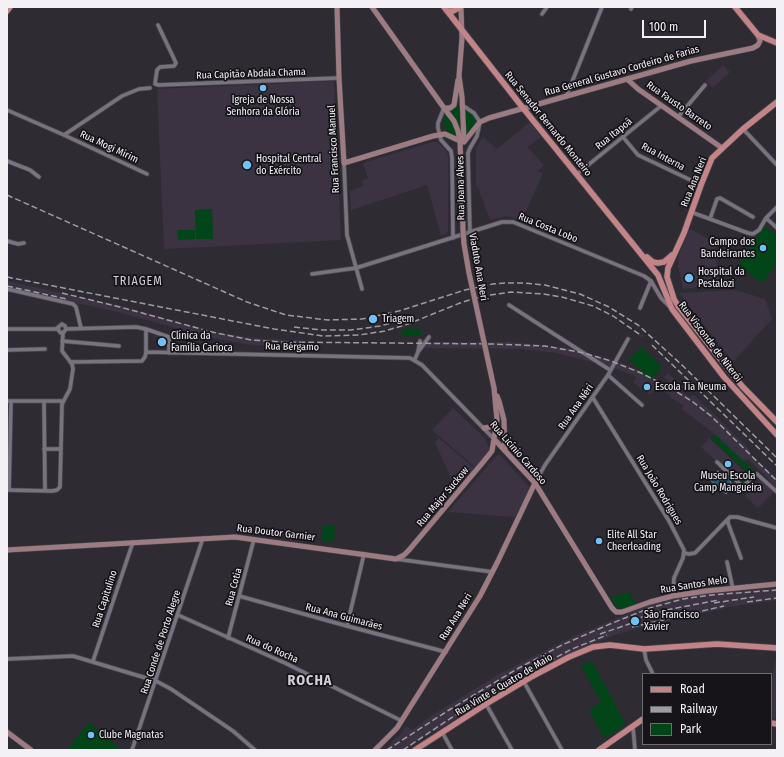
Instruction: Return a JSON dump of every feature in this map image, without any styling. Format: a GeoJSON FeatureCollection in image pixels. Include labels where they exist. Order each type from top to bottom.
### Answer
{"type":"FeatureCollection","features":[{"type":"Feature","properties":{"kind":"main road"},"geometry":{"type":"LineString","coordinates":[[7,11],[10,7]]}},
{"type":"Feature","properties":{"kind":"main road","name":"Rua Francisco Manuel"},"geometry":{"type":"LineString","coordinates":[[337,7],[344,163]]}},
{"type":"Feature","properties":{"kind":"main road"},"geometry":{"type":"LineString","coordinates":[[372,7],[454,121],[464,140]]}},
{"type":"Feature","properties":{"kind":"main road"},"geometry":{"type":"LineString","coordinates":[[444,108],[448,109],[454,105],[459,76],[461,30],[460,7],[453,11],[445,9]]}},
{"type":"Feature","properties":{"kind":"main road"},"geometry":{"type":"LineString","coordinates":[[737,8],[758,35],[777,43]]}},
{"type":"Feature","properties":{"kind":"main road","name":"Rua Senador Bernardo Monteiro"},"geometry":{"type":"LineString","coordinates":[[445,9],[640,252]]}},
{"type":"Feature","properties":{"kind":"main road","name":"Rua General Gustavo Cordeiro de Farias"},"geometry":{"type":"LineString","coordinates":[[480,122],[523,108],[710,56],[753,48],[758,45],[760,41],[758,35]]}},
{"type":"Feature","properties":{"kind":"main road"},"geometry":{"type":"LineString","coordinates":[[459,76],[464,140]]}},
{"type":"Feature","properties":{"kind":"main road","name":"Rua Fausto Barreto"},"geometry":{"type":"LineString","coordinates":[[627,79],[638,89],[722,148]]}},
{"type":"Feature","properties":{"kind":"main road","name":"Rua Ana Neri"},"geometry":{"type":"LineString","coordinates":[[678,247],[700,185],[712,158],[777,102]]}},
{"type":"Feature","properties":{"kind":"main road"},"geometry":{"type":"LineString","coordinates":[[464,140],[480,122]]}},
{"type":"Feature","properties":{"kind":"main road"},"geometry":{"type":"LineString","coordinates":[[344,163],[433,136],[445,134],[464,140]]}},
{"type":"Feature","properties":{"kind":"main road","name":"Viaduto Ana Neri"},"geometry":{"type":"LineString","coordinates":[[464,140],[460,154],[463,228],[469,273],[495,391],[497,420],[494,439]]}},
{"type":"Feature","properties":{"kind":"main road"},"geometry":{"type":"LineString","coordinates":[[640,252],[653,262],[658,262],[667,260],[678,247]]}},
{"type":"Feature","properties":{"kind":"main road","name":"Rua Visconde de Niterói"},"geometry":{"type":"LineString","coordinates":[[678,247],[668,268],[667,277],[674,299],[730,371],[777,422]]}},
{"type":"Feature","properties":{"kind":"main road","name":"Rua Visconde de Niterói"},"geometry":{"type":"LineString","coordinates":[[640,252],[658,275],[672,309],[724,377],[777,435]]}},
{"type":"Feature","properties":{"kind":"main road"},"geometry":{"type":"LineString","coordinates":[[724,377],[730,371]]}},
{"type":"Feature","properties":{"kind":"main road"},"geometry":{"type":"LineString","coordinates":[[732,386],[739,381]]}},
{"type":"Feature","properties":{"kind":"main road","name":"Viaduto Ana Neri"},"geometry":{"type":"LineString","coordinates":[[495,391],[504,420],[505,451]]}},
{"type":"Feature","properties":{"kind":"main road"},"geometry":{"type":"LineString","coordinates":[[484,428],[490,427],[497,420]]}},
{"type":"Feature","properties":{"kind":"main road","name":"Rua Licínio Cardoso"},"geometry":{"type":"LineString","coordinates":[[494,439],[535,483],[612,608],[616,612]]}},
{"type":"Feature","properties":{"kind":"main road","name":"Rua Major Suckow"},"geometry":{"type":"LineString","coordinates":[[396,559],[404,555],[409,550],[484,461],[492,450],[494,439]]}},
{"type":"Feature","properties":{"kind":"main road"},"geometry":{"type":"LineString","coordinates":[[492,450],[505,451]]}},
{"type":"Feature","properties":{"kind":"main road","name":"Rua Ana Neri"},"geometry":{"type":"LineString","coordinates":[[376,750],[395,732],[480,596],[535,483]]}},
{"type":"Feature","properties":{"kind":"main road","name":"Rua Doutor Garnier"},"geometry":{"type":"LineString","coordinates":[[7,550],[235,537],[396,559]]}},
{"type":"Feature","properties":{"kind":"main road","name":"Rua Santos Melo"},"geometry":{"type":"LineString","coordinates":[[616,612],[622,612],[673,596],[777,584]]}},
{"type":"Feature","properties":{"kind":"main road","name":"Rua Vinte e Quatro de Maio"},"geometry":{"type":"LineString","coordinates":[[415,750],[486,704],[524,682],[580,652],[593,647],[606,645],[644,649],[717,644],[777,648]]}},
{"type":"Feature","properties":{"kind":"main road"},"geometry":{"type":"LineString","coordinates":[[599,750],[642,720]]}},
{"type":"Feature","properties":{"kind":"main road"},"geometry":{"type":"LineString","coordinates":[[7,732],[30,750]]}},
{"type":"Feature","properties":{"kind":"street"},"geometry":{"type":"LineString","coordinates":[[542,14],[547,7]]}},
{"type":"Feature","properties":{"kind":"street"},"geometry":{"type":"LineString","coordinates":[[565,97],[602,7]]}},
{"type":"Feature","properties":{"kind":"street","name":"Rua Capitão Abdala Chama"},"geometry":{"type":"LineString","coordinates":[[158,25],[176,63],[174,66],[160,67],[157,70],[155,84],[163,86],[339,78]]}},
{"type":"Feature","properties":{"kind":"street"},"geometry":{"type":"LineString","coordinates":[[678,117],[705,85]]}},
{"type":"Feature","properties":{"kind":"street"},"geometry":{"type":"LineString","coordinates":[[7,110],[64,135],[122,96],[139,89],[150,88]]}},
{"type":"Feature","properties":{"kind":"street"},"geometry":{"type":"LineString","coordinates":[[462,105],[474,113],[480,122]]}},
{"type":"Feature","properties":{"kind":"street","name":"Rua Itapoã"},"geometry":{"type":"LineString","coordinates":[[577,174],[662,106]]}},
{"type":"Feature","properties":{"kind":"street"},"geometry":{"type":"LineString","coordinates":[[444,108],[438,123],[439,135],[444,144],[451,151],[452,158],[453,238]]}},
{"type":"Feature","properties":{"kind":"street","name":"Rua Joana Alves"},"geometry":{"type":"LineString","coordinates":[[470,234],[468,153],[475,139],[480,122]]}},
{"type":"Feature","properties":{"kind":"street"},"geometry":{"type":"LineString","coordinates":[[744,130],[777,165]]}},
{"type":"Feature","properties":{"kind":"street","name":"Rua Mogi Mirim"},"geometry":{"type":"LineString","coordinates":[[64,135],[147,174]]}},
{"type":"Feature","properties":{"kind":"street","name":"Rua Interna"},"geometry":{"type":"LineString","coordinates":[[623,138],[638,155],[700,185]]}},
{"type":"Feature","properties":{"kind":"street"},"geometry":{"type":"LineString","coordinates":[[464,140],[475,139]]}},
{"type":"Feature","properties":{"kind":"street"},"geometry":{"type":"LineString","coordinates":[[7,160],[30,170],[39,177]]}},
{"type":"Feature","properties":{"kind":"street","name":"Rua Francisco Manuel"},"geometry":{"type":"LineString","coordinates":[[344,163],[347,235],[362,289]]}},
{"type":"Feature","properties":{"kind":"street"},"geometry":{"type":"LineString","coordinates":[[710,219],[717,199],[720,198],[753,217]]}},
{"type":"Feature","properties":{"kind":"street"},"geometry":{"type":"LineString","coordinates":[[691,212],[753,234],[756,233],[766,218],[777,207]]}},
{"type":"Feature","properties":{"kind":"street"},"geometry":{"type":"LineString","coordinates":[[766,218],[777,228]]}},
{"type":"Feature","properties":{"kind":"street","name":"Rua Costa Lobo"},"geometry":{"type":"LineString","coordinates":[[312,274],[356,268],[470,234],[502,222],[513,222],[644,276],[651,281]]}},
{"type":"Feature","properties":{"kind":"street"},"geometry":{"type":"LineString","coordinates":[[7,241],[18,244],[24,243]]}},
{"type":"Feature","properties":{"kind":"street"},"geometry":{"type":"LineString","coordinates":[[640,308],[651,281]]}},
{"type":"Feature","properties":{"kind":"street"},"geometry":{"type":"LineString","coordinates":[[651,281],[661,298],[672,309]]}},
{"type":"Feature","properties":{"kind":"street"},"geometry":{"type":"LineString","coordinates":[[7,289],[73,304],[76,307],[81,328]]}},
{"type":"Feature","properties":{"kind":"street"},"geometry":{"type":"LineString","coordinates":[[509,305],[610,370]]}},
{"type":"Feature","properties":{"kind":"street"},"geometry":{"type":"LineString","coordinates":[[57,329],[62,324],[65,326],[62,342],[63,354],[70,362],[73,369],[70,386],[62,401],[60,487],[55,491],[8,490],[9,401],[62,401]]}},
{"type":"Feature","properties":{"kind":"street"},"geometry":{"type":"LineString","coordinates":[[7,329],[57,329],[64,331],[81,328],[146,328],[169,337],[169,352]]}},
{"type":"Feature","properties":{"kind":"street"},"geometry":{"type":"LineString","coordinates":[[70,362],[142,361],[146,352],[146,328]]}},
{"type":"Feature","properties":{"kind":"street"},"geometry":{"type":"LineString","coordinates":[[418,352],[429,337]]}},
{"type":"Feature","properties":{"kind":"street","name":"Rua Ana Néri"},"geometry":{"type":"LineString","coordinates":[[535,483],[545,466],[593,398],[628,338]]}},
{"type":"Feature","properties":{"kind":"street"},"geometry":{"type":"LineString","coordinates":[[415,359],[420,341]]}},
{"type":"Feature","properties":{"kind":"street"},"geometry":{"type":"LineString","coordinates":[[62,342],[120,346]]}},
{"type":"Feature","properties":{"kind":"street"},"geometry":{"type":"LineString","coordinates":[[7,350],[45,349]]}},
{"type":"Feature","properties":{"kind":"street","name":"Rua Bérgamo"},"geometry":{"type":"LineString","coordinates":[[146,352],[402,357],[415,359]]}},
{"type":"Feature","properties":{"kind":"street","name":"Rua Licínio Cardoso"},"geometry":{"type":"LineString","coordinates":[[415,359],[494,439]]}},
{"type":"Feature","properties":{"kind":"street"},"geometry":{"type":"LineString","coordinates":[[608,374],[642,405]]}},
{"type":"Feature","properties":{"kind":"street","name":"Rua João Rodrigues"},"geometry":{"type":"LineString","coordinates":[[593,398],[669,521],[681,542],[684,553]]}},
{"type":"Feature","properties":{"kind":"street"},"geometry":{"type":"LineString","coordinates":[[44,401],[45,491]]}},
{"type":"Feature","properties":{"kind":"street"},"geometry":{"type":"LineString","coordinates":[[44,449],[61,449]]}},
{"type":"Feature","properties":{"kind":"street"},"geometry":{"type":"LineString","coordinates":[[717,462],[743,487],[754,475],[758,474],[777,492]]}},
{"type":"Feature","properties":{"kind":"street"},"geometry":{"type":"LineString","coordinates":[[673,596],[674,578],[684,553],[695,553],[728,519],[737,517],[777,528]]}},
{"type":"Feature","properties":{"kind":"street"},"geometry":{"type":"LineString","coordinates":[[728,519],[728,523],[741,558]]}},
{"type":"Feature","properties":{"kind":"street","name":"Rua Conde de Porto Alegre"},"geometry":{"type":"LineString","coordinates":[[132,750],[203,538]]}},
{"type":"Feature","properties":{"kind":"street","name":"Rua Cotia"},"geometry":{"type":"LineString","coordinates":[[228,638],[254,539]]}},
{"type":"Feature","properties":{"kind":"street","name":"Rua Capitulino"},"geometry":{"type":"LineString","coordinates":[[93,661],[133,542]]}},
{"type":"Feature","properties":{"kind":"street"},"geometry":{"type":"LineString","coordinates":[[347,626],[364,554]]}},
{"type":"Feature","properties":{"kind":"street","name":"Rua Doutor Garnier"},"geometry":{"type":"LineString","coordinates":[[396,559],[493,572]]}},
{"type":"Feature","properties":{"kind":"street"},"geometry":{"type":"LineString","coordinates":[[727,562],[733,589]]}},
{"type":"Feature","properties":{"kind":"street","name":"Rua Ana Guimarães"},"geometry":{"type":"LineString","coordinates":[[239,596],[446,652]]}},
{"type":"Feature","properties":{"kind":"street","name":"Rua do Rocha"},"geometry":{"type":"LineString","coordinates":[[178,615],[285,663],[402,721]]}},
{"type":"Feature","properties":{"kind":"street"},"geometry":{"type":"LineString","coordinates":[[644,649],[646,660],[652,673]]}},
{"type":"Feature","properties":{"kind":"street"},"geometry":{"type":"LineString","coordinates":[[7,659],[73,656],[156,681],[171,689],[232,731],[255,750]]}},
{"type":"Feature","properties":{"kind":"street"},"geometry":{"type":"LineString","coordinates":[[524,682],[562,750]]}},
{"type":"Feature","properties":{"kind":"street"},"geometry":{"type":"LineString","coordinates":[[486,704],[512,750]]}},
{"type":"Feature","properties":{"kind":"street"},"geometry":{"type":"LineString","coordinates":[[633,727],[635,750]]}},
{"type":"Feature","properties":{"kind":"street"},"geometry":{"type":"LineString","coordinates":[[442,732],[452,750]]}},
{"type":"Feature","properties":{"kind":"shaded area"},"geometry":{"type":"Polygon","coordinates":[[[723,65],[730,72],[713,88],[706,81],[723,65]]]}},
{"type":"Feature","properties":{"kind":"shaded area","name":"Hospital Central do Exército"},"geometry":{"type":"Polygon","coordinates":[[[334,81],[337,151],[334,155],[334,170],[338,170],[341,240],[164,249],[157,89],[334,81]]]}},
{"type":"Feature","properties":{"kind":"shaded area"},"geometry":{"type":"Polygon","coordinates":[[[530,122],[541,137],[528,147],[544,166],[537,171],[543,173],[522,220],[507,216],[490,220],[478,187],[476,187],[476,148],[483,137],[497,149],[530,122]]]}},
{"type":"Feature","properties":{"kind":"shaded area"},"geometry":{"type":"Polygon","coordinates":[[[432,142],[437,142],[446,150],[448,155],[448,231],[446,234],[441,236],[427,185],[351,210],[350,191],[363,186],[362,181],[368,178],[363,163],[432,142]]]}},
{"type":"Feature","properties":{"kind":"shaded area"},"geometry":{"type":"Polygon","coordinates":[[[690,229],[714,242],[719,284],[683,289],[678,266],[679,254],[690,229]]]}},
{"type":"Feature","properties":{"kind":"shaded area"},"geometry":{"type":"Polygon","coordinates":[[[7,281],[121,306],[215,332],[251,338],[306,341],[306,348],[251,345],[212,338],[118,312],[7,288],[7,281]]]}},
{"type":"Feature","properties":{"kind":"shaded area"},"geometry":{"type":"Polygon","coordinates":[[[736,290],[765,299],[772,319],[733,362],[679,293],[736,290]]]}},
{"type":"Feature","properties":{"kind":"shaded area"},"geometry":{"type":"Polygon","coordinates":[[[422,342],[510,342],[570,348],[621,363],[649,375],[678,391],[664,377],[668,373],[683,387],[679,391],[690,397],[694,395],[748,448],[751,454],[777,478],[777,488],[748,459],[743,462],[716,435],[682,409],[684,406],[671,398],[670,395],[654,386],[656,388],[650,395],[633,382],[637,377],[630,374],[608,366],[556,353],[522,349],[421,348],[422,342]]]}},
{"type":"Feature","properties":{"kind":"shaded area"},"geometry":{"type":"Polygon","coordinates":[[[453,408],[485,438],[490,450],[476,468],[432,430],[453,408]]]}},
{"type":"Feature","properties":{"kind":"shaded area"},"geometry":{"type":"Polygon","coordinates":[[[439,438],[475,469],[456,490],[435,442],[439,438]]]}},
{"type":"Feature","properties":{"kind":"shaded area"},"geometry":{"type":"Polygon","coordinates":[[[709,438],[744,471],[736,480],[701,447],[709,438]]]}},
{"type":"Feature","properties":{"kind":"shaded area"},"geometry":{"type":"Polygon","coordinates":[[[497,455],[500,455],[531,489],[515,517],[448,512],[497,455]]]}},
{"type":"Feature","properties":{"kind":"shaded area"},"geometry":{"type":"Polygon","coordinates":[[[762,478],[775,491],[758,508],[745,496],[762,478]]]}},
{"type":"Feature","properties":{"kind":"shaded area"},"geometry":{"type":"Polygon","coordinates":[[[777,588],[777,600],[729,607],[642,627],[618,634],[579,649],[512,683],[436,731],[433,731],[406,750],[381,750],[392,744],[391,742],[400,735],[406,726],[412,730],[434,714],[501,673],[576,635],[650,605],[673,599],[710,593],[777,588]]]}},
{"type":"Feature","properties":{"kind":"shaded area"},"geometry":{"type":"Polygon","coordinates":[[[777,658],[777,719],[772,718],[772,679],[777,658]]]}},
{"type":"Feature","properties":{"kind":"green space"},"geometry":{"type":"Polygon","coordinates":[[[460,106],[466,107],[473,113],[476,122],[475,128],[469,135],[460,138],[454,137],[447,131],[444,122],[445,116],[451,109],[460,106]]]}},
{"type":"Feature","properties":{"kind":"green space"},"geometry":{"type":"Polygon","coordinates":[[[212,209],[213,239],[196,239],[195,210],[212,209]]]}},
{"type":"Feature","properties":{"kind":"green space","name":"Campo dos Bandeirantes"},"geometry":{"type":"Polygon","coordinates":[[[764,226],[777,235],[777,262],[763,283],[738,266],[764,226]]]}},
{"type":"Feature","properties":{"kind":"green space"},"geometry":{"type":"Polygon","coordinates":[[[177,230],[195,230],[195,239],[178,240],[177,230]]]}},
{"type":"Feature","properties":{"kind":"green space"},"geometry":{"type":"Polygon","coordinates":[[[409,328],[421,329],[421,335],[402,335],[402,330],[409,328]]]}},
{"type":"Feature","properties":{"kind":"green space"},"geometry":{"type":"Polygon","coordinates":[[[641,347],[662,367],[650,380],[629,359],[641,347]]]}},
{"type":"Feature","properties":{"kind":"green space"},"geometry":{"type":"Polygon","coordinates":[[[716,435],[756,473],[744,486],[738,480],[746,471],[711,439],[716,435]]]}},
{"type":"Feature","properties":{"kind":"green space"},"geometry":{"type":"Polygon","coordinates":[[[323,525],[335,526],[334,542],[322,541],[323,525]]]}},
{"type":"Feature","properties":{"kind":"green space"},"geometry":{"type":"Polygon","coordinates":[[[629,592],[636,604],[618,609],[610,598],[629,592]]]}},
{"type":"Feature","properties":{"kind":"green space"},"geometry":{"type":"Polygon","coordinates":[[[592,661],[626,725],[604,738],[589,710],[601,702],[581,665],[592,661]]]}},
{"type":"Feature","properties":{"kind":"green space","name":"Clube Magnatas"},"geometry":{"type":"Polygon","coordinates":[[[89,722],[119,748],[118,750],[67,750],[89,722]]]}},
{"type":"Feature","properties":{"kind":"water"},"geometry":{"type":"Polygon","coordinates":[[[718,471],[722,475],[725,472],[733,479],[730,482],[734,485],[726,494],[710,480],[718,471]]]}},
{"type":"Feature","properties":{"kind":"railway"},"geometry":{"type":"LineString","coordinates":[[7,195],[247,302],[286,315],[328,320],[362,319],[399,311],[465,290],[505,283],[545,285],[580,294],[609,307],[638,325],[683,366],[777,458]]}},
{"type":"Feature","properties":{"kind":"railway"},"geometry":{"type":"LineString","coordinates":[[7,277],[274,329],[323,336],[359,335],[385,331],[483,296],[511,292],[543,294],[562,297],[593,306],[613,316],[642,336]]}},
{"type":"Feature","properties":{"kind":"railway"},"geometry":{"type":"LineString","coordinates":[[7,286],[67,299]]}},
{"type":"Feature","properties":{"kind":"railway"},"geometry":{"type":"LineString","coordinates":[[62,293],[212,332],[251,340],[282,342],[493,344],[545,346],[584,353],[611,361],[641,373],[693,402],[711,416],[777,481]]}},
{"type":"Feature","properties":{"kind":"railway"},"geometry":{"type":"LineString","coordinates":[[294,327],[322,330],[351,330],[380,326],[405,319]]}},
{"type":"Feature","properties":{"kind":"railway"},"geometry":{"type":"LineString","coordinates":[[652,345],[777,466]]}},
{"type":"Feature","properties":{"kind":"railway"},"geometry":{"type":"LineString","coordinates":[[387,750],[517,669],[562,645],[610,624],[650,608],[683,599],[711,595],[777,590]]}},
{"type":"Feature","properties":{"kind":"railway"},"geometry":{"type":"LineString","coordinates":[[714,603],[754,597]]}},
{"type":"Feature","properties":{"kind":"railway"},"geometry":{"type":"LineString","coordinates":[[747,602],[777,598]]}},
{"type":"Feature","properties":{"kind":"railway"},"geometry":{"type":"LineString","coordinates":[[632,620],[671,609],[719,600]]}},
{"type":"Feature","properties":{"kind":"railway"},"geometry":{"type":"LineString","coordinates":[[632,627],[724,606]]}},
{"type":"Feature","properties":{"kind":"railway"},"geometry":{"type":"LineString","coordinates":[[600,634],[638,621]]}},
{"type":"Feature","properties":{"kind":"railway"},"geometry":{"type":"LineString","coordinates":[[403,750],[451,718],[515,679],[572,649],[607,635]]}},
{"type":"Feature","properties":{"kind":"place","name":"Igreja de Nossa Senhora da Glória"},"geometry":{"type":"Point","coordinates":[263,88]}},
{"type":"Feature","properties":{"kind":"place","name":"Hospital Central do Exército"},"geometry":{"type":"Point","coordinates":[247,165]}},
{"type":"Feature","properties":{"kind":"place","name":"Campo dos Bandeirantes"},"geometry":{"type":"Point","coordinates":[763,248]}},
{"type":"Feature","properties":{"kind":"place","name":"Hospital da Pestalozi"},"geometry":{"type":"Point","coordinates":[689,278]}},
{"type":"Feature","properties":{"kind":"place","name":"Triagem"},"geometry":{"type":"Point","coordinates":[373,319]}},
{"type":"Feature","properties":{"kind":"place","name":"Clínica da Família Carioca"},"geometry":{"type":"Point","coordinates":[162,342]}},
{"type":"Feature","properties":{"kind":"place","name":"Escola Tia Neuma"},"geometry":{"type":"Point","coordinates":[647,387]}},
{"type":"Feature","properties":{"kind":"place","name":"Museu Escola Camp Mangueira"},"geometry":{"type":"Point","coordinates":[728,464]}},
{"type":"Feature","properties":{"kind":"place","name":"Elite All Star Cheerleading"},"geometry":{"type":"Point","coordinates":[599,541]}},
{"type":"Feature","properties":{"kind":"place","name":"São Francisco Xavier"},"geometry":{"type":"Point","coordinates":[635,621]}},
{"type":"Feature","properties":{"kind":"place","name":"Clube Magnatas"},"geometry":{"type":"Point","coordinates":[91,735]}},
{"type":"Feature","properties":{"kind":"district","name":"TRIAGEM"},"geometry":{"type":"Point","coordinates":[138,282]}},
{"type":"Feature","properties":{"kind":"district","name":"ROCHA"},"geometry":{"type":"Point","coordinates":[310,681]}}]}
